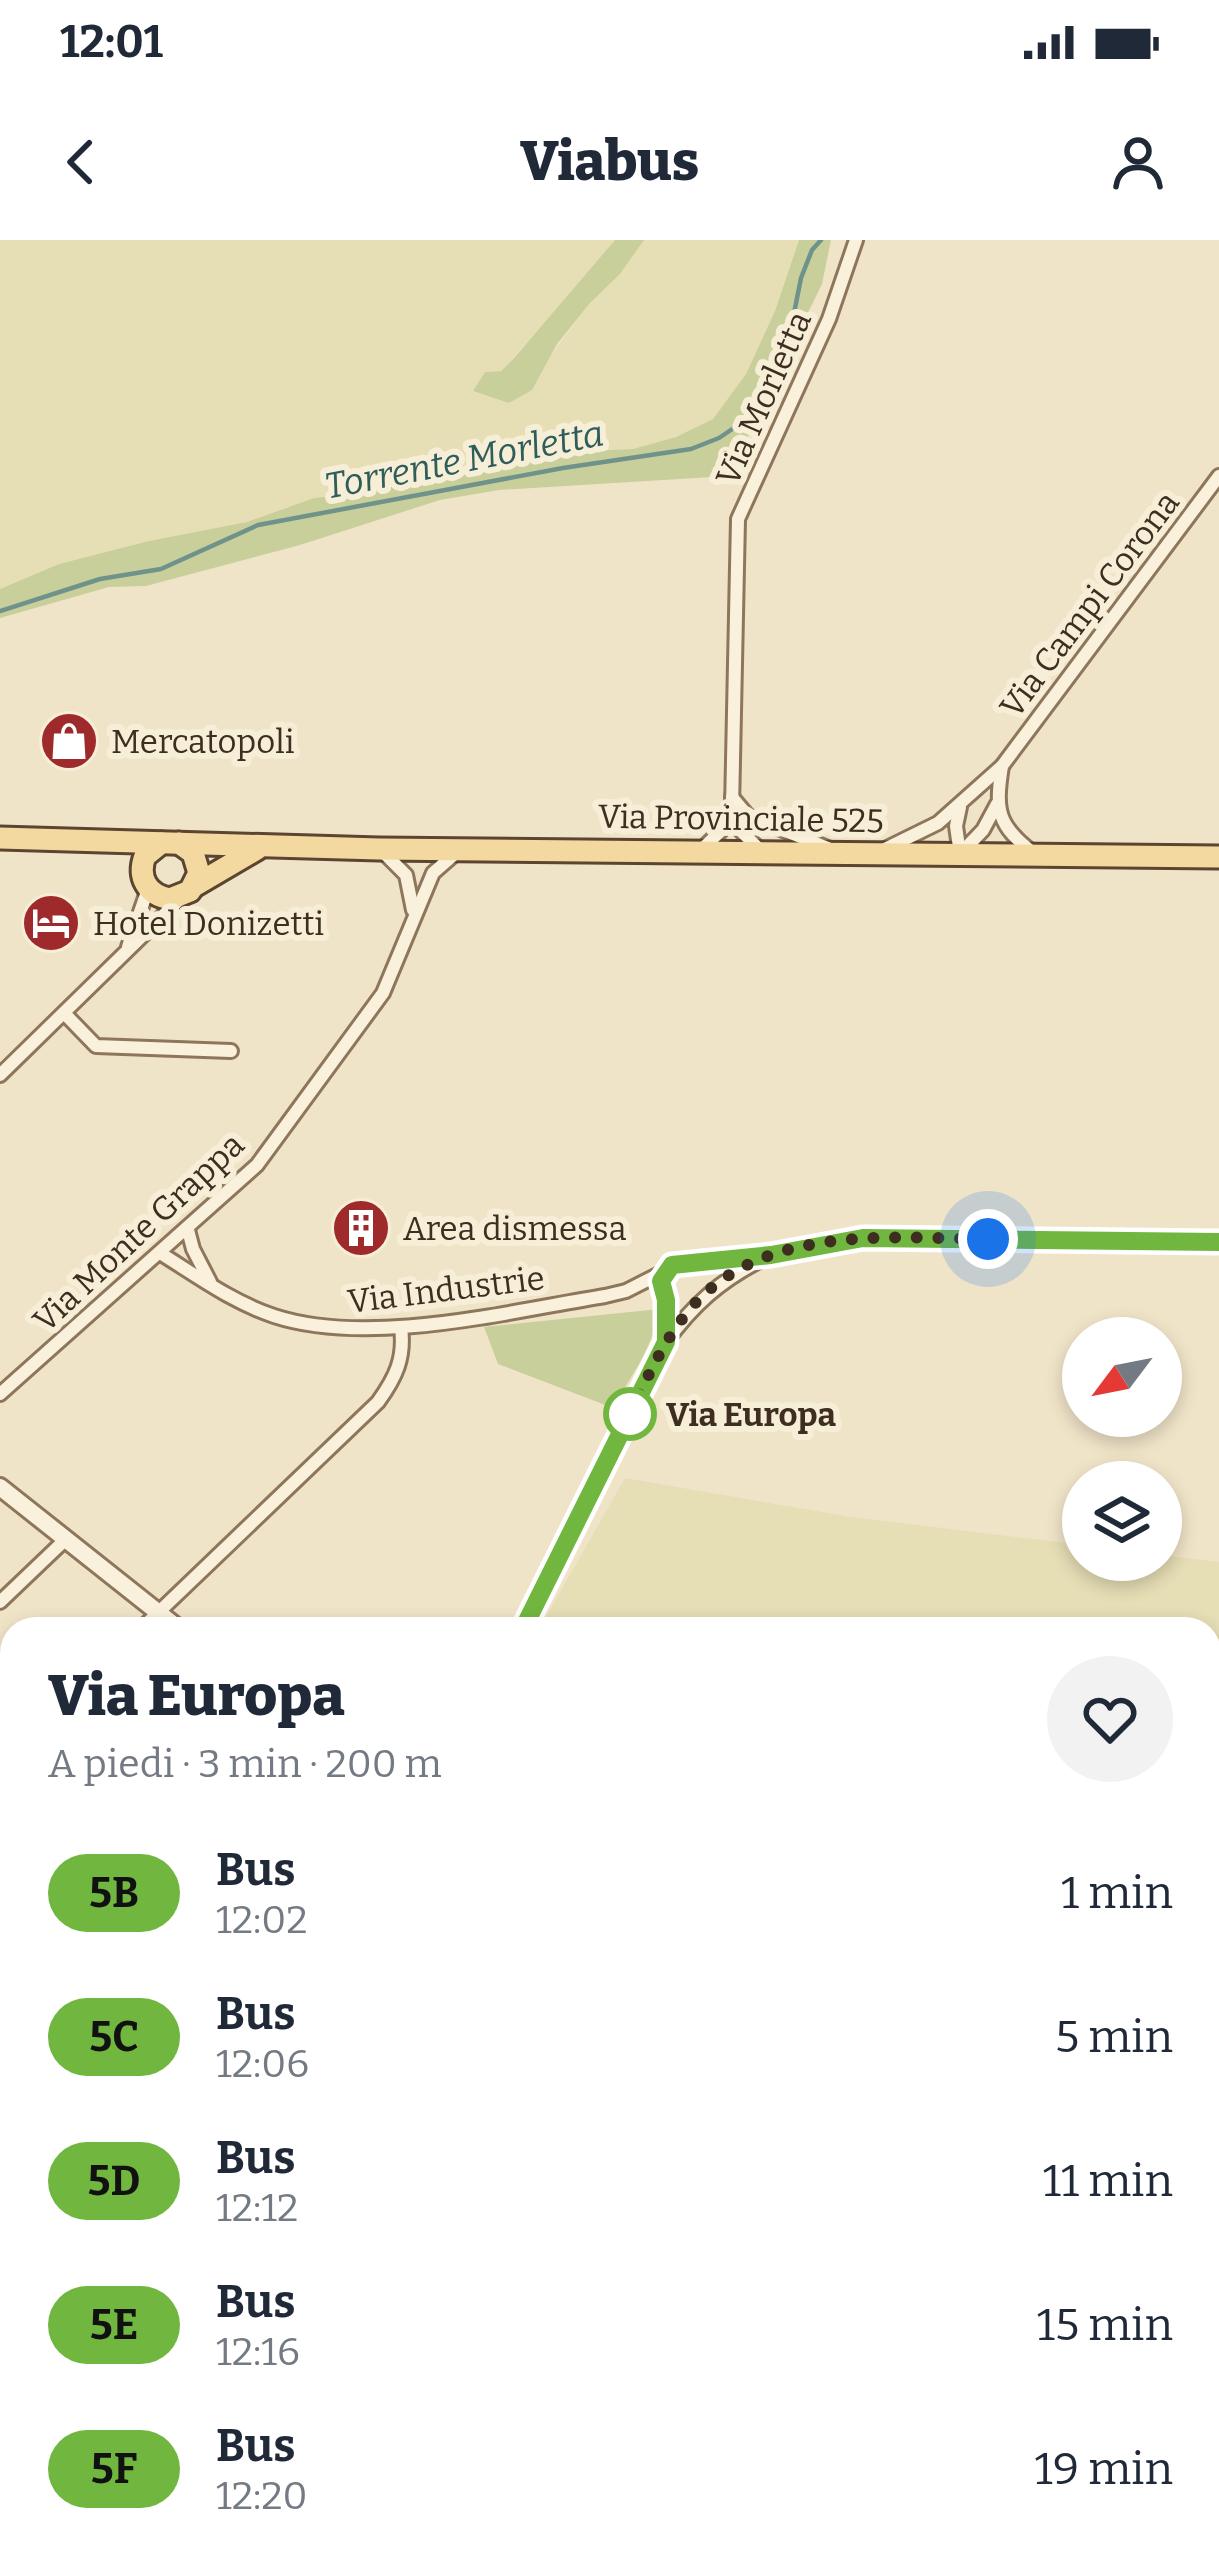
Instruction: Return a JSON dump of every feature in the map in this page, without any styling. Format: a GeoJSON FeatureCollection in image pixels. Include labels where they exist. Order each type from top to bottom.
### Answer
{"type":"FeatureCollection","features":[{"type":"Feature","properties":{"kind":"main road","name":"Via Provinciale 525"},"geometry":{"type":"LineString","coordinates":[[0,838],[379,849],[1219,857]]}},
{"type":"Feature","properties":{"kind":"main road"},"geometry":{"type":"LineString","coordinates":[[95,839],[124,855],[163,898],[190,890],[262,846]]}},
{"type":"Feature","properties":{"kind":"main road"},"geometry":{"type":"LineString","coordinates":[[145,881],[147,853],[170,843],[191,850],[198,862],[190,890]]}},
{"type":"Feature","properties":{"kind":"street","name":"Via Morletta"},"geometry":{"type":"LineString","coordinates":[[732,803],[738,519],[829,319],[856,240]]}},
{"type":"Feature","properties":{"kind":"street","name":"Via Campi Corona"},"geometry":{"type":"LineString","coordinates":[[877,853],[938,823],[1002,766],[1219,476]]}},
{"type":"Feature","properties":{"kind":"street","name":"Via Campi Corona"},"geometry":{"type":"LineString","coordinates":[[960,854],[983,830],[997,805],[1002,766]]}},
{"type":"Feature","properties":{"kind":"street"},"geometry":{"type":"LineString","coordinates":[[960,854],[956,818],[964,800]]}},
{"type":"Feature","properties":{"kind":"street"},"geometry":{"type":"LineString","coordinates":[[700,851],[726,826],[732,803]]}},
{"type":"Feature","properties":{"kind":"street"},"geometry":{"type":"LineString","coordinates":[[732,803],[740,830],[762,851]]}},
{"type":"Feature","properties":{"kind":"street"},"geometry":{"type":"LineString","coordinates":[[732,803],[767,826],[840,852]]}},
{"type":"Feature","properties":{"kind":"street"},"geometry":{"type":"LineString","coordinates":[[997,805],[1008,831],[1036,855]]}},
{"type":"Feature","properties":{"kind":"street"},"geometry":{"type":"LineString","coordinates":[[379,849],[406,874],[413,917]]}},
{"type":"Feature","properties":{"kind":"street"},"geometry":{"type":"LineString","coordinates":[[413,917],[433,874],[461,849]]}},
{"type":"Feature","properties":{"kind":"street"},"geometry":{"type":"LineString","coordinates":[[125,953],[145,881]]}},
{"type":"Feature","properties":{"kind":"street"},"geometry":{"type":"LineString","coordinates":[[0,1075],[190,890]]}},
{"type":"Feature","properties":{"kind":"street","name":"Via Monte Grappa"},"geometry":{"type":"LineString","coordinates":[[0,1394],[257,1165],[382,993],[413,917]]}},
{"type":"Feature","properties":{"kind":"street"},"geometry":{"type":"LineString","coordinates":[[64,1013],[96,1046],[231,1052]]}},
{"type":"Feature","properties":{"kind":"street"},"geometry":{"type":"LineString","coordinates":[[188,1230],[210,1284]]}},
{"type":"Feature","properties":{"kind":"street","name":"Via Industrie"},"geometry":{"type":"LineString","coordinates":[[626,1292],[678,1264],[771,1255],[863,1238],[1219,1242]]}},
{"type":"Feature","properties":{"kind":"street","name":"Via Industrie"},"geometry":{"type":"LineString","coordinates":[[160,1253],[232,1299],[320,1328],[401,1327],[626,1292],[665,1299],[676,1306],[697,1302],[730,1276],[771,1255]]}},
{"type":"Feature","properties":{"kind":"street"},"geometry":{"type":"LineString","coordinates":[[529,1617],[666,1342],[697,1302],[704,1276],[699,1268],[678,1264],[661,1281],[666,1342]]}},
{"type":"Feature","properties":{"kind":"street"},"geometry":{"type":"LineString","coordinates":[[154,1617],[378,1402],[395,1378],[404,1348],[401,1327]]}},
{"type":"Feature","properties":{"kind":"street"},"geometry":{"type":"LineString","coordinates":[[0,1487],[165,1617]]}},
{"type":"Feature","properties":{"kind":"street"},"geometry":{"type":"LineString","coordinates":[[0,1602],[67,1539]]}},
{"type":"Feature","properties":{"kind":"shaded area"},"geometry":{"type":"Polygon","coordinates":[[[0,240],[615,240],[501,371],[485,372],[474,392],[485,394],[544,364],[644,240],[799,240],[775,311],[746,374],[713,419],[676,437],[633,449],[314,498],[247,522],[59,564],[0,589],[0,240]]]}},
{"type":"Feature","properties":{"kind":"shaded area"},"geometry":{"type":"Polygon","coordinates":[[[625,1478],[851,1517],[1062,1542],[1062,1581],[1182,1581],[1182,1558],[1219,1562],[1219,1617],[546,1617],[625,1478]]]}},
{"type":"Feature","properties":{"kind":"green space"},"geometry":{"type":"Polygon","coordinates":[[[615,240],[644,240],[557,344],[532,390],[509,403],[473,391],[485,372],[501,371],[515,357],[615,240]]]}},
{"type":"Feature","properties":{"kind":"green space"},"geometry":{"type":"Polygon","coordinates":[[[799,240],[831,240],[822,284],[729,476],[499,490],[440,500],[300,545],[146,586],[109,587],[0,618],[0,589],[59,564],[247,522],[314,498],[370,492],[566,452],[633,449],[676,437],[713,419],[746,374],[775,311],[799,240]]]}},
{"type":"Feature","properties":{"kind":"green space"},"geometry":{"type":"Polygon","coordinates":[[[659,1309],[647,1348],[613,1408],[498,1364],[484,1327],[659,1309]]]}},
{"type":"Feature","properties":{"kind":"waterway","name":"Torrente Morletta"},"geometry":{"type":"LineString","coordinates":[[0,611],[100,579],[161,569],[258,525],[691,449],[719,438],[756,413],[779,389],[801,278],[821,240]]}},
{"type":"Feature","properties":{"kind":"bus line","name":"5B"},"geometry":{"type":"LineString","coordinates":[[529,1617],[666,1342],[661,1281],[672,1265],[771,1255],[863,1238],[1219,1242]]}},
{"type":"Feature","properties":{"kind":"place","name":"Mercatopoli"},"geometry":{"type":"Point","coordinates":[69,741]}},
{"type":"Feature","properties":{"kind":"place","name":"Hotel Donizetti"},"geometry":{"type":"Point","coordinates":[51,923]}},
{"type":"Feature","properties":{"kind":"place","name":"Area dismessa"},"geometry":{"type":"Point","coordinates":[361,1228]}},
{"type":"Feature","properties":{"kind":"place","name":"Via Europa"},"geometry":{"type":"Point","coordinates":[630,1414]}},
{"type":"Feature","properties":{"kind":"route"},"geometry":{"type":"LineString","coordinates":[[630,1414],[666,1342],[693,1306],[730,1276],[771,1255],[863,1238],[988,1239]]}}]}
